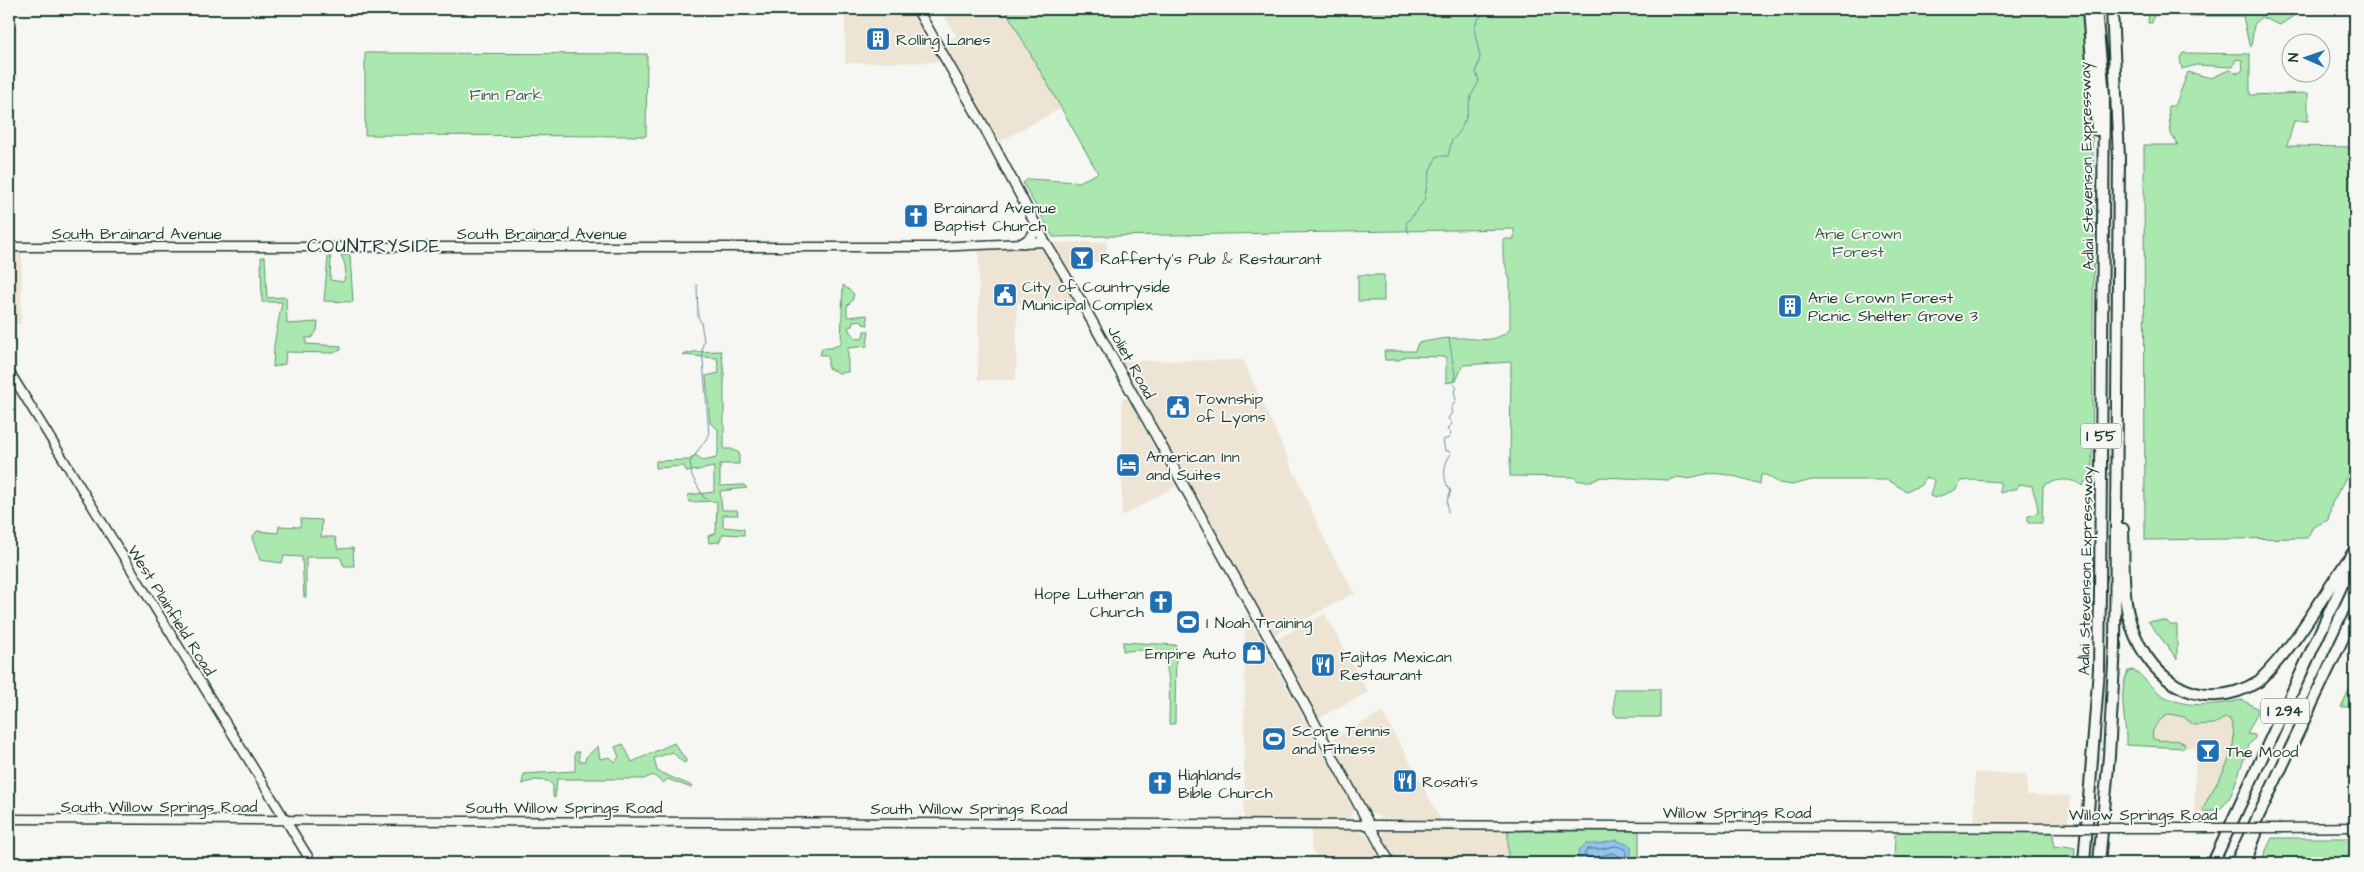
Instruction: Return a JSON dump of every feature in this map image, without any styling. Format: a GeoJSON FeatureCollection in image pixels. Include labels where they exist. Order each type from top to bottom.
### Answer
{"type":"FeatureCollection","features":[{"type":"Feature","properties":{"kind":"highway"},"geometry":{"type":"LineString","coordinates":[[2088,9],[2098,135],[2103,154]]}},
{"type":"Feature","properties":{"kind":"highway","name":"Adlai Stevenson Expressway"},"geometry":{"type":"LineString","coordinates":[[2084,863],[2099,669],[2104,95],[2096,9]]}},
{"type":"Feature","properties":{"kind":"highway","name":"Adlai Stevenson Expressway"},"geometry":{"type":"LineString","coordinates":[[2100,863],[2109,756],[2115,645],[2119,158],[2113,11]]}},
{"type":"Feature","properties":{"kind":"highway"},"geometry":{"type":"LineString","coordinates":[[2117,429],[2122,461],[2124,587],[2128,613],[2132,628],[2146,657],[2156,670],[2178,686],[2200,695],[2214,696],[2236,692],[2259,680],[2308,623],[2339,572],[2355,550]]}},
{"type":"Feature","properties":{"kind":"highway","name":"I 294"},"geometry":{"type":"LineString","coordinates":[[2213,863],[2355,557]]}},
{"type":"Feature","properties":{"kind":"highway","name":"I 294"},"geometry":{"type":"LineString","coordinates":[[2236,863],[2355,613]]}},
{"type":"Feature","properties":{"kind":"highway"},"geometry":{"type":"LineString","coordinates":[[2245,863],[2266,800]]}},
{"type":"Feature","properties":{"kind":"main road","name":"Joliet Road"},"geometry":{"type":"LineString","coordinates":[[917,9],[1045,242],[1083,305],[1390,863]]}},
{"type":"Feature","properties":{"kind":"main road"},"geometry":{"type":"LineString","coordinates":[[1023,243],[1032,236],[1037,226]]}},
{"type":"Feature","properties":{"kind":"street","name":"South Brainard Avenue"},"geometry":{"type":"LineString","coordinates":[[9,247],[938,247],[1045,242]]}},
{"type":"Feature","properties":{"kind":"street","name":"West Plainfield Road"},"geometry":{"type":"LineString","coordinates":[[9,371],[312,863]]}},
{"type":"Feature","properties":{"kind":"street","name":"South Willow Springs Road"},"geometry":{"type":"LineString","coordinates":[[9,819],[1120,822]]}},
{"type":"Feature","properties":{"kind":"street","name":"Willow Springs Road"},"geometry":{"type":"LineString","coordinates":[[1120,822],[2073,828],[2355,827]]}},
{"type":"Feature","properties":{"kind":"shaded area"},"geometry":{"type":"Polygon","coordinates":[[[845,9],[916,9],[945,62],[845,63],[845,9]]]}},
{"type":"Feature","properties":{"kind":"shaded area"},"geometry":{"type":"Polygon","coordinates":[[[940,9],[1005,9],[1061,108],[996,144],[940,46],[956,36],[940,9]]]}},
{"type":"Feature","properties":{"kind":"shaded area"},"geometry":{"type":"Polygon","coordinates":[[[1107,242],[1107,258],[1066,272],[1047,243],[1107,242]]]}},
{"type":"Feature","properties":{"kind":"shaded area"},"geometry":{"type":"Polygon","coordinates":[[[1044,243],[1079,302],[1017,304],[1016,380],[978,380],[979,247],[1044,243]]]}},
{"type":"Feature","properties":{"kind":"shaded area"},"geometry":{"type":"Polygon","coordinates":[[[9,249],[22,249],[21,324],[9,324],[9,249]]]}},
{"type":"Feature","properties":{"kind":"shaded area"},"geometry":{"type":"Polygon","coordinates":[[[1243,360],[1330,551],[1355,593],[1270,637],[1118,361],[1243,360]]]}},
{"type":"Feature","properties":{"kind":"shaded area"},"geometry":{"type":"Polygon","coordinates":[[[1124,398],[1128,399],[1176,486],[1122,516],[1122,400],[1124,398]]]}},
{"type":"Feature","properties":{"kind":"shaded area"},"geometry":{"type":"Polygon","coordinates":[[[1245,612],[1354,809],[1351,818],[1347,820],[1244,820],[1245,612]]]}},
{"type":"Feature","properties":{"kind":"shaded area"},"geometry":{"type":"Polygon","coordinates":[[[1325,614],[1368,692],[1317,719],[1274,641],[1325,614]]]}},
{"type":"Feature","properties":{"kind":"shaded area"},"geometry":{"type":"Polygon","coordinates":[[[2152,706],[2242,711],[2243,732],[2249,737],[2208,826],[2195,825],[2195,748],[2149,746],[2152,706]]]}},
{"type":"Feature","properties":{"kind":"shaded area"},"geometry":{"type":"Polygon","coordinates":[[[1382,712],[1441,820],[1382,818],[1369,812],[1363,804],[1330,741],[1382,712]]]}},
{"type":"Feature","properties":{"kind":"shaded area"},"geometry":{"type":"Polygon","coordinates":[[[1975,773],[2027,774],[2027,795],[2071,796],[2068,822],[1974,823],[1975,773]]]}},
{"type":"Feature","properties":{"kind":"shaded area"},"geometry":{"type":"Polygon","coordinates":[[[1495,829],[1508,831],[1507,863],[1395,863],[1382,836],[1385,830],[1495,829]]]}},
{"type":"Feature","properties":{"kind":"shaded area"},"geometry":{"type":"Polygon","coordinates":[[[1311,830],[1354,830],[1363,833],[1370,840],[1382,863],[1319,863],[1311,847],[1311,830]]]}},
{"type":"Feature","properties":{"kind":"green space","name":"Arie Crown Forest"},"geometry":{"type":"Polygon","coordinates":[[[1005,9],[2084,9],[2088,38],[2094,182],[2092,481],[2085,481],[2083,486],[2073,481],[2063,480],[2043,486],[2042,523],[2028,523],[2028,516],[2038,513],[2032,486],[2020,484],[2017,488],[2000,493],[2000,482],[1962,481],[1955,490],[1935,498],[1930,496],[1934,481],[1931,478],[1925,478],[1922,485],[1906,491],[1888,480],[1812,480],[1792,485],[1779,483],[1766,475],[1761,475],[1760,484],[1724,474],[1707,474],[1689,479],[1678,477],[1668,480],[1601,477],[1593,481],[1578,481],[1574,477],[1510,476],[1511,362],[1463,365],[1456,381],[1446,383],[1446,357],[1406,356],[1399,360],[1385,360],[1384,351],[1415,351],[1418,343],[1445,338],[1491,339],[1504,334],[1510,329],[1510,280],[1503,257],[1503,239],[1514,239],[1514,229],[1053,237],[1023,183],[1028,179],[1079,182],[1098,173],[1005,9]]]}},
{"type":"Feature","properties":{"kind":"green space"},"geometry":{"type":"Polygon","coordinates":[[[2183,9],[2154,13],[2152,23],[2148,23],[2149,10],[2183,9]]]}},
{"type":"Feature","properties":{"kind":"green space"},"geometry":{"type":"Polygon","coordinates":[[[2183,9],[2304,9],[2280,25],[2261,17],[2254,25],[2251,47],[2243,16],[2189,16],[2183,9]]]}},
{"type":"Feature","properties":{"kind":"green space","name":"Finn Park"},"geometry":{"type":"Polygon","coordinates":[[[365,53],[647,54],[646,136],[365,135],[365,53]]]}},
{"type":"Feature","properties":{"kind":"green space"},"geometry":{"type":"Polygon","coordinates":[[[2183,53],[2250,54],[2250,95],[2308,93],[2308,121],[2294,121],[2287,146],[2355,147],[2355,461],[2332,503],[2328,520],[2313,527],[2307,538],[2145,540],[2144,145],[2178,145],[2171,134],[2168,106],[2175,106],[2188,72],[2211,78],[2229,70],[2238,73],[2243,70],[2242,60],[2236,59],[2233,67],[2196,65],[2182,69],[2180,58],[2183,53]]]}},
{"type":"Feature","properties":{"kind":"green space"},"geometry":{"type":"Polygon","coordinates":[[[341,255],[350,255],[353,302],[324,301],[328,257],[331,257],[330,280],[343,282],[345,268],[341,255]]]}},
{"type":"Feature","properties":{"kind":"green space"},"geometry":{"type":"Polygon","coordinates":[[[261,257],[265,257],[267,298],[286,297],[287,324],[318,322],[317,331],[311,338],[306,338],[306,344],[341,346],[341,350],[332,353],[286,352],[285,364],[273,367],[274,345],[282,302],[262,302],[261,257]]]}},
{"type":"Feature","properties":{"kind":"green space"},"geometry":{"type":"Polygon","coordinates":[[[1358,275],[1384,275],[1384,301],[1358,301],[1358,275]]]}},
{"type":"Feature","properties":{"kind":"green space"},"geometry":{"type":"Polygon","coordinates":[[[843,285],[854,294],[852,301],[847,306],[847,317],[867,315],[868,325],[863,324],[861,320],[853,321],[852,326],[848,327],[850,332],[858,339],[863,338],[864,331],[869,331],[867,346],[848,348],[848,372],[839,373],[828,368],[828,355],[820,355],[822,348],[831,348],[841,344],[843,285]]]}},
{"type":"Feature","properties":{"kind":"green space"},"geometry":{"type":"Polygon","coordinates":[[[721,351],[724,372],[724,449],[731,449],[739,453],[739,464],[720,464],[720,486],[744,485],[747,488],[720,491],[722,510],[737,510],[738,515],[723,515],[723,527],[744,529],[744,535],[723,534],[719,542],[709,543],[708,536],[716,533],[717,501],[689,502],[688,495],[714,492],[714,467],[687,472],[684,466],[656,468],[656,461],[689,460],[696,455],[703,461],[716,458],[718,453],[718,429],[710,423],[706,376],[719,373],[717,358],[682,355],[693,352],[721,351]]]}},
{"type":"Feature","properties":{"kind":"green space"},"geometry":{"type":"Polygon","coordinates":[[[301,519],[322,520],[321,537],[335,537],[338,549],[353,548],[354,566],[344,566],[340,557],[306,557],[306,597],[304,597],[302,557],[284,556],[282,563],[260,560],[252,538],[257,531],[278,533],[279,526],[300,527],[301,519]]]}},
{"type":"Feature","properties":{"kind":"green space"},"geometry":{"type":"Polygon","coordinates":[[[2148,621],[2167,621],[2170,625],[2177,625],[2177,659],[2148,621]]]}},
{"type":"Feature","properties":{"kind":"green space"},"geometry":{"type":"Polygon","coordinates":[[[1123,642],[1176,645],[1175,724],[1169,724],[1169,686],[1163,657],[1158,653],[1150,651],[1123,651],[1123,642]]]}},
{"type":"Feature","properties":{"kind":"green space"},"geometry":{"type":"Polygon","coordinates":[[[2133,670],[2159,693],[2178,702],[2199,705],[2242,700],[2257,708],[2257,714],[2247,734],[2255,735],[2255,738],[2249,745],[2231,795],[2220,809],[2204,812],[2203,809],[2231,754],[2233,731],[2230,719],[2225,718],[2214,724],[2193,725],[2184,717],[2169,714],[2162,718],[2154,728],[2153,739],[2181,742],[2185,744],[2184,748],[2126,745],[2123,689],[2128,671],[2133,670]]]}},
{"type":"Feature","properties":{"kind":"green space"},"geometry":{"type":"Polygon","coordinates":[[[2355,677],[2355,707],[2341,707],[2355,677]]]}},
{"type":"Feature","properties":{"kind":"green space"},"geometry":{"type":"Polygon","coordinates":[[[1614,689],[1660,689],[1660,717],[1617,717],[1614,713],[1614,689]]]}},
{"type":"Feature","properties":{"kind":"green space"},"geometry":{"type":"Polygon","coordinates":[[[674,743],[686,760],[685,763],[673,752],[654,758],[657,771],[692,786],[691,788],[668,779],[663,783],[653,775],[644,779],[557,779],[555,798],[553,797],[553,785],[548,781],[535,780],[522,784],[524,774],[575,771],[575,752],[579,752],[579,761],[585,761],[586,757],[598,746],[600,759],[610,757],[615,762],[619,757],[615,747],[623,744],[632,762],[674,743]]]}},
{"type":"Feature","properties":{"kind":"green space"},"geometry":{"type":"Polygon","coordinates":[[[1968,830],[2053,833],[2054,848],[2065,846],[2075,848],[2074,863],[1894,863],[1895,835],[1899,831],[1968,830]]]}},
{"type":"Feature","properties":{"kind":"green space"},"geometry":{"type":"Polygon","coordinates":[[[1508,831],[1639,831],[1639,863],[1508,863],[1508,831]]]}},
{"type":"Feature","properties":{"kind":"green space"},"geometry":{"type":"Polygon","coordinates":[[[2272,838],[2355,838],[2355,863],[2260,863],[2272,838]]]}},
{"type":"Feature","properties":{"kind":"water"},"geometry":{"type":"Polygon","coordinates":[[[1616,840],[1631,846],[1631,863],[1620,863],[1612,858],[1592,861],[1580,860],[1578,857],[1579,850],[1586,844],[1599,844],[1616,840]]]}},
{"type":"Feature","properties":{"kind":"waterway"},"geometry":{"type":"LineString","coordinates":[[1406,224],[1424,201],[1430,170],[1437,156],[1448,156],[1452,140],[1459,133],[1466,118],[1471,96],[1479,81],[1476,72],[1480,57],[1474,28],[1478,19],[1490,9]]}},
{"type":"Feature","properties":{"kind":"waterway"},"geometry":{"type":"LineString","coordinates":[[1406,225],[1409,233]]}},
{"type":"Feature","properties":{"kind":"waterway"},"geometry":{"type":"LineString","coordinates":[[697,285],[698,317],[701,322],[704,341],[702,348],[709,435],[690,462],[692,476],[704,498],[707,499]]}},
{"type":"Feature","properties":{"kind":"waterway"},"geometry":{"type":"LineString","coordinates":[[1448,512],[1447,501],[1451,491],[1446,482],[1445,467],[1451,454],[1449,451],[1445,451],[1443,440],[1449,438],[1451,434],[1447,429],[1452,424],[1448,418],[1452,413],[1451,409],[1456,399],[1454,391],[1457,388],[1453,383],[1455,375],[1449,338]]}},
{"type":"Feature","properties":{"kind":"place","name":"Rolling Lanes"},"geometry":{"type":"Point","coordinates":[878,39]}},
{"type":"Feature","properties":{"kind":"place","name":"Brainard Avenue Baptist Church"},"geometry":{"type":"Point","coordinates":[916,216]}},
{"type":"Feature","properties":{"kind":"place","name":"Rafferty's Pub & Restaurant"},"geometry":{"type":"Point","coordinates":[1082,258]}},
{"type":"Feature","properties":{"kind":"place","name":"City of Countryside Municipal Complex"},"geometry":{"type":"Point","coordinates":[1005,295]}},
{"type":"Feature","properties":{"kind":"place","name":"Arie Crown Forest Picnic Shelter Grove 3"},"geometry":{"type":"Point","coordinates":[1790,306]}},
{"type":"Feature","properties":{"kind":"place","name":"Township of Lyons"},"geometry":{"type":"Point","coordinates":[1178,407]}},
{"type":"Feature","properties":{"kind":"place","name":"American Inn and Suites"},"geometry":{"type":"Point","coordinates":[1128,465]}},
{"type":"Feature","properties":{"kind":"place","name":"Hope Lutheran Church"},"geometry":{"type":"Point","coordinates":[1161,602]}},
{"type":"Feature","properties":{"kind":"place","name":"I Noah Training"},"geometry":{"type":"Point","coordinates":[1188,622]}},
{"type":"Feature","properties":{"kind":"place","name":"Empire Auto"},"geometry":{"type":"Point","coordinates":[1254,653]}},
{"type":"Feature","properties":{"kind":"place","name":"Fajitas Mexican Restaurant"},"geometry":{"type":"Point","coordinates":[1323,665]}},
{"type":"Feature","properties":{"kind":"place","name":"Score Tennis and Fitness"},"geometry":{"type":"Point","coordinates":[1274,739]}},
{"type":"Feature","properties":{"kind":"place","name":"The Mood"},"geometry":{"type":"Point","coordinates":[2208,751]}},
{"type":"Feature","properties":{"kind":"place","name":"Rosati's"},"geometry":{"type":"Point","coordinates":[1405,781]}},
{"type":"Feature","properties":{"kind":"place","name":"Highlands Bible Church"},"geometry":{"type":"Point","coordinates":[1160,783]}},
{"type":"Feature","properties":{"kind":"district","name":"COUNTRYSIDE"},"geometry":{"type":"Point","coordinates":[374,245]}}]}
